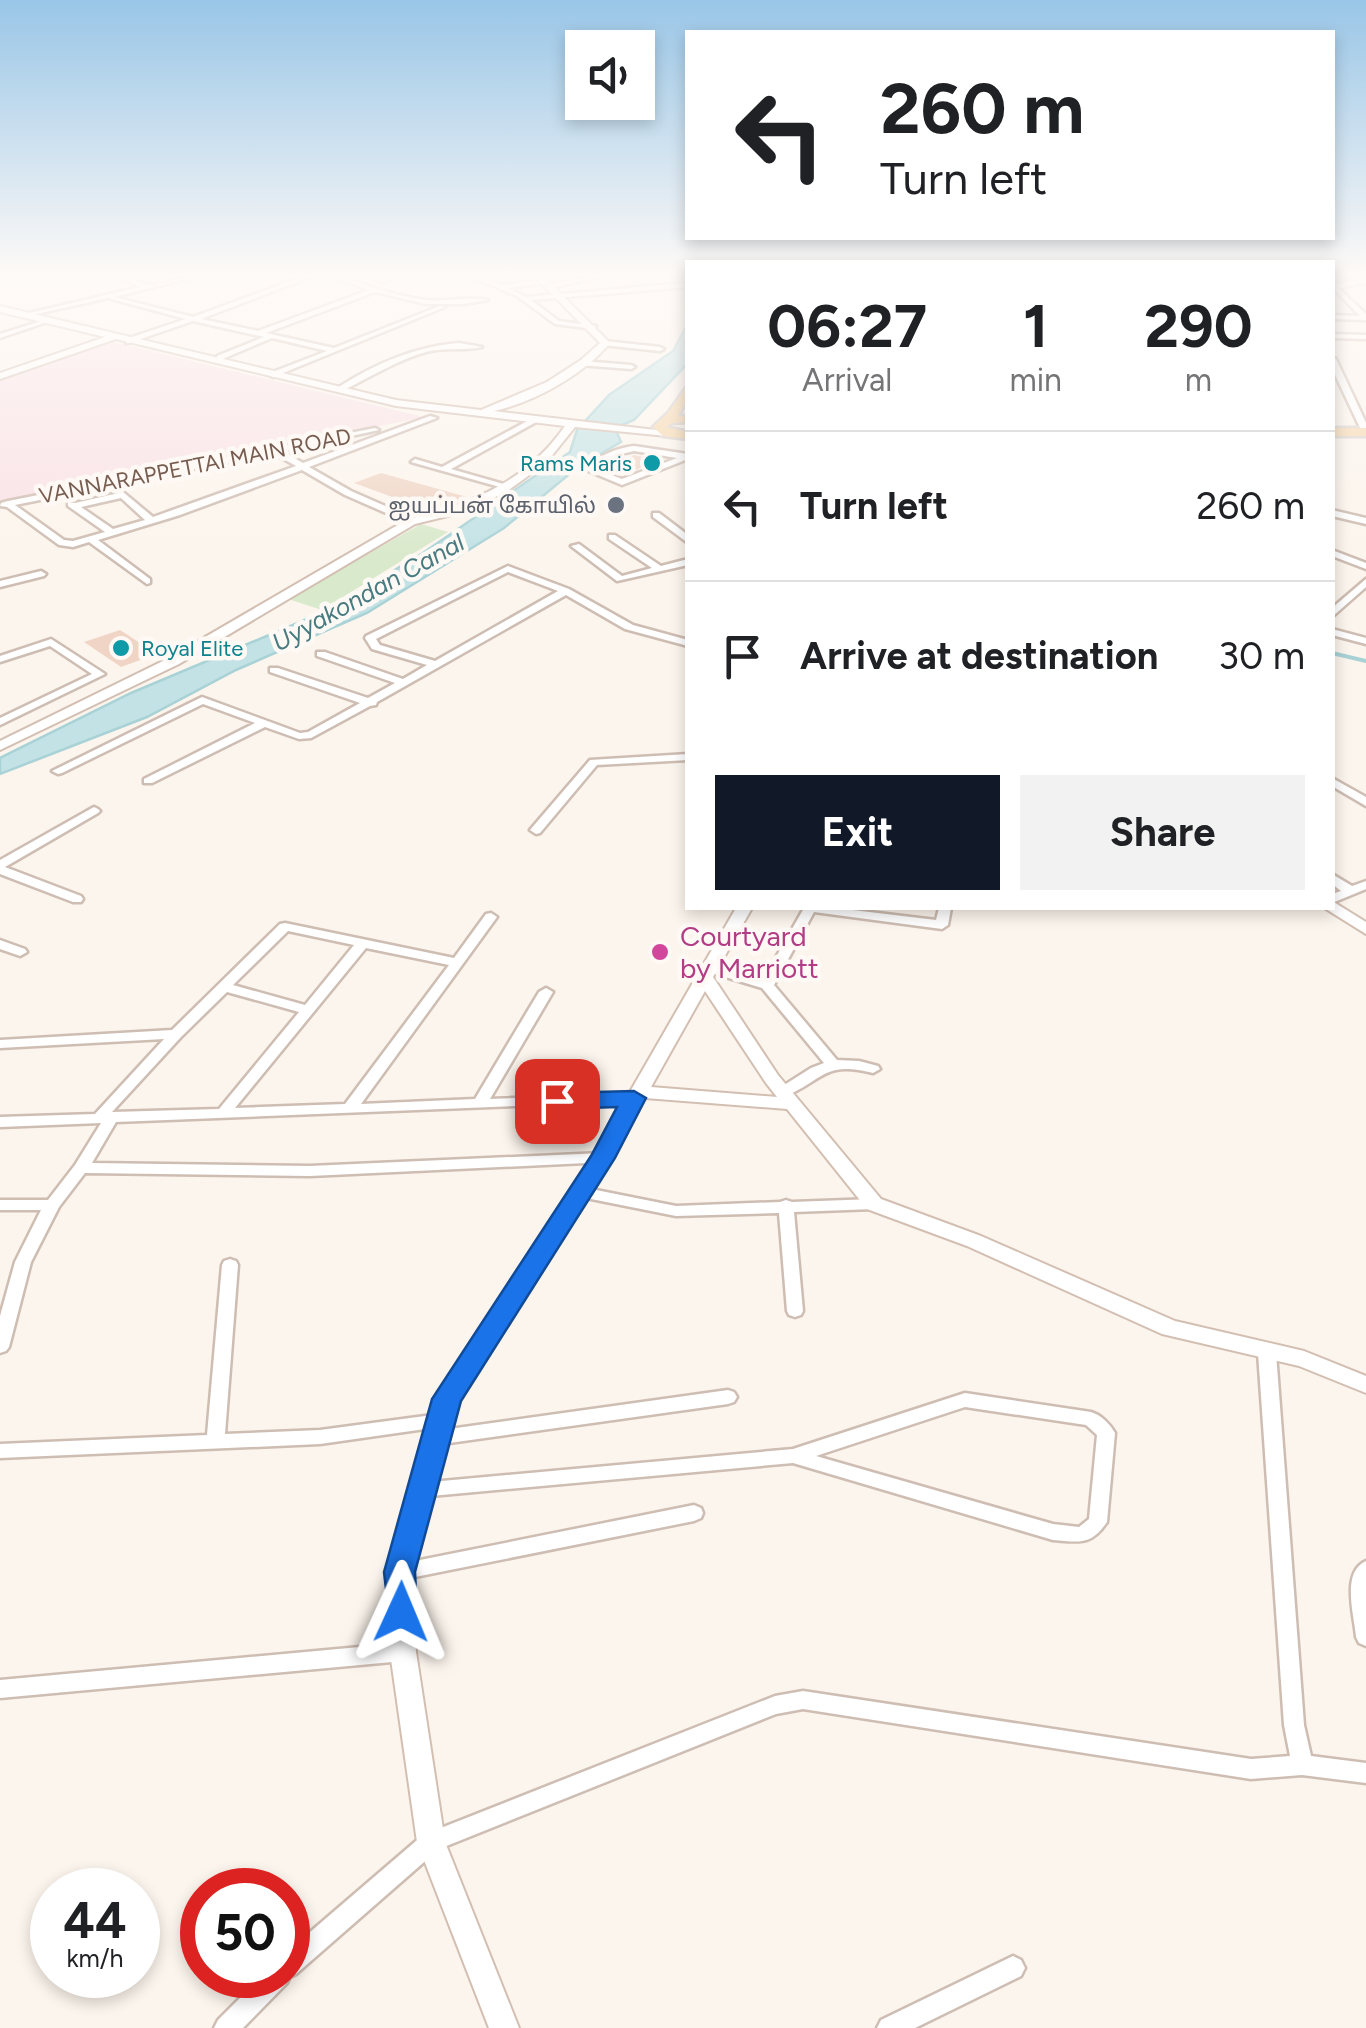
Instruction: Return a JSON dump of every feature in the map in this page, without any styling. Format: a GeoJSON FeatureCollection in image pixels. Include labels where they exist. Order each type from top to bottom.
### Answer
{"type":"FeatureCollection","features":[{"type":"Feature","properties":{"kind":"main road"},"geometry":{"type":"LineString","coordinates":[[262,371],[448,410],[683,437]]}},
{"type":"Feature","properties":{"kind":"main road"},"geometry":{"type":"LineString","coordinates":[[264,371],[342,387],[550,417]]}},
{"type":"Feature","properties":{"kind":"main road"},"geometry":{"type":"LineString","coordinates":[[485,410],[526,395],[567,371]]}},
{"type":"Feature","properties":{"kind":"main road"},"geometry":{"type":"LineString","coordinates":[[683,437],[660,430],[685,393]]}},
{"type":"Feature","properties":{"kind":"main road"},"geometry":{"type":"LineString","coordinates":[[526,395],[520,408],[573,423]]}},
{"type":"Feature","properties":{"kind":"main road"},"geometry":{"type":"LineString","coordinates":[[626,429],[685,419]]}},
{"type":"Feature","properties":{"kind":"main road"},"geometry":{"type":"LineString","coordinates":[[0,746],[174,662],[412,521],[454,515],[504,487],[554,451],[573,423]]}},
{"type":"Feature","properties":{"kind":"main road"},"geometry":{"type":"LineString","coordinates":[[1335,434],[1366,434]]}},
{"type":"Feature","properties":{"kind":"main road"},"geometry":{"type":"LineString","coordinates":[[1335,905],[1366,929]]}},
{"type":"Feature","properties":{"kind":"main road"},"geometry":{"type":"LineString","coordinates":[[504,2028],[431,1842],[403,1652],[400,1572],[447,1399],[602,1158],[743,910]]}},
{"type":"Feature","properties":{"kind":"main road"},"geometry":{"type":"LineString","coordinates":[[708,973],[788,1098],[874,1204],[974,1241],[1170,1328],[1304,1358],[1366,1386]]}},
{"type":"Feature","properties":{"kind":"main road"},"geometry":{"type":"LineString","coordinates":[[635,1095],[788,1098]]}},
{"type":"Feature","properties":{"kind":"street"},"geometry":{"type":"LineString","coordinates":[[276,374],[284,371]]}},
{"type":"Feature","properties":{"kind":"street"},"geometry":{"type":"LineString","coordinates":[[342,387],[378,371]]}},
{"type":"Feature","properties":{"kind":"street"},"geometry":{"type":"LineString","coordinates":[[1337,371],[1366,434]]}},
{"type":"Feature","properties":{"kind":"street"},"geometry":{"type":"LineString","coordinates":[[1354,407],[1366,408]]}},
{"type":"Feature","properties":{"kind":"street","name":"VANNARAPPETTAI MAIN ROAD"},"geometry":{"type":"LineString","coordinates":[[4,505],[433,418],[448,410]]}},
{"type":"Feature","properties":{"kind":"street"},"geometry":{"type":"LineString","coordinates":[[4,505],[62,543],[90,539],[433,418]]}},
{"type":"Feature","properties":{"kind":"street"},"geometry":{"type":"LineString","coordinates":[[443,470],[534,421]]}},
{"type":"Feature","properties":{"kind":"street"},"geometry":{"type":"LineString","coordinates":[[685,456],[622,482],[590,470],[610,454],[632,447],[685,456]]}},
{"type":"Feature","properties":{"kind":"street"},"geometry":{"type":"LineString","coordinates":[[276,451],[297,466],[412,521]]}},
{"type":"Feature","properties":{"kind":"street"},"geometry":{"type":"LineString","coordinates":[[415,462],[504,487]]}},
{"type":"Feature","properties":{"kind":"street"},"geometry":{"type":"LineString","coordinates":[[59,494],[110,532]]}},
{"type":"Feature","properties":{"kind":"street"},"geometry":{"type":"LineString","coordinates":[[74,506],[123,495],[152,520]]}},
{"type":"Feature","properties":{"kind":"street"},"geometry":{"type":"LineString","coordinates":[[1335,514],[1366,522]]}},
{"type":"Feature","properties":{"kind":"street"},"geometry":{"type":"LineString","coordinates":[[656,515],[685,538]]}},
{"type":"Feature","properties":{"kind":"street"},"geometry":{"type":"LineString","coordinates":[[612,537],[659,569]]}},
{"type":"Feature","properties":{"kind":"street"},"geometry":{"type":"LineString","coordinates":[[90,539],[146,581]]}},
{"type":"Feature","properties":{"kind":"street"},"geometry":{"type":"LineString","coordinates":[[576,546],[620,579],[685,563]]}},
{"type":"Feature","properties":{"kind":"street"},"geometry":{"type":"LineString","coordinates":[[1335,554],[1366,566]]}},
{"type":"Feature","properties":{"kind":"street"},"geometry":{"type":"LineString","coordinates":[[436,664],[376,646],[370,638],[508,570],[566,592],[629,627],[685,642]]}},
{"type":"Feature","properties":{"kind":"street"},"geometry":{"type":"LineString","coordinates":[[0,584],[41,574]]}},
{"type":"Feature","properties":{"kind":"street"},"geometry":{"type":"LineString","coordinates":[[1335,611],[1366,582]]}},
{"type":"Feature","properties":{"kind":"street"},"geometry":{"type":"LineString","coordinates":[[58,770],[202,700],[305,736],[372,704],[566,592]]}},
{"type":"Feature","properties":{"kind":"street"},"geometry":{"type":"LineString","coordinates":[[1335,633],[1366,640]]}},
{"type":"Feature","properties":{"kind":"street"},"geometry":{"type":"LineString","coordinates":[[0,659],[51,642],[100,674],[0,722]]}},
{"type":"Feature","properties":{"kind":"street"},"geometry":{"type":"LineString","coordinates":[[321,654],[405,683]]}},
{"type":"Feature","properties":{"kind":"street"},"geometry":{"type":"LineString","coordinates":[[274,670],[372,704]]}},
{"type":"Feature","properties":{"kind":"street"},"geometry":{"type":"LineString","coordinates":[[148,781],[264,723]]}},
{"type":"Feature","properties":{"kind":"street"},"geometry":{"type":"LineString","coordinates":[[536,830],[594,762],[685,757]]}},
{"type":"Feature","properties":{"kind":"street"},"geometry":{"type":"LineString","coordinates":[[1335,782],[1366,802]]}},
{"type":"Feature","properties":{"kind":"street"},"geometry":{"type":"LineString","coordinates":[[0,868],[94,810]]}},
{"type":"Feature","properties":{"kind":"street"},"geometry":{"type":"LineString","coordinates":[[0,868],[77,899]]}},
{"type":"Feature","properties":{"kind":"street"},"geometry":{"type":"LineString","coordinates":[[1335,880],[1351,892]]}},
{"type":"Feature","properties":{"kind":"street"},"geometry":{"type":"LineString","coordinates":[[1335,901],[1366,885]]}},
{"type":"Feature","properties":{"kind":"street"},"geometry":{"type":"LineString","coordinates":[[767,986],[809,910]]}},
{"type":"Feature","properties":{"kind":"street"},"geometry":{"type":"LineString","coordinates":[[825,910],[942,926],[945,910]]}},
{"type":"Feature","properties":{"kind":"street"},"geometry":{"type":"LineString","coordinates":[[351,1107],[491,917]]}},
{"type":"Feature","properties":{"kind":"street"},"geometry":{"type":"LineString","coordinates":[[1,1336],[23,1262],[52,1205],[82,1168],[106,1117],[176,1034],[284,927],[361,946],[458,963]]}},
{"type":"Feature","properties":{"kind":"street"},"geometry":{"type":"LineString","coordinates":[[0,944],[20,952]]}},
{"type":"Feature","properties":{"kind":"street"},"geometry":{"type":"LineString","coordinates":[[224,1112],[361,946]]}},
{"type":"Feature","properties":{"kind":"street"},"geometry":{"type":"LineString","coordinates":[[708,973],[767,986],[832,1062]]}},
{"type":"Feature","properties":{"kind":"street"},"geometry":{"type":"LineString","coordinates":[[224,987],[309,1010]]}},
{"type":"Feature","properties":{"kind":"street"},"geometry":{"type":"LineString","coordinates":[[480,1104],[546,992]]}},
{"type":"Feature","properties":{"kind":"street"},"geometry":{"type":"LineString","coordinates":[[0,1044],[176,1034]]}},
{"type":"Feature","properties":{"kind":"street"},"geometry":{"type":"LineString","coordinates":[[788,1098],[832,1062],[848,1060],[874,1068]]}},
{"type":"Feature","properties":{"kind":"street"},"geometry":{"type":"LineString","coordinates":[[0,1122],[635,1095]]}},
{"type":"Feature","properties":{"kind":"street"},"geometry":{"type":"LineString","coordinates":[[82,1168],[310,1170],[602,1158]]}},
{"type":"Feature","properties":{"kind":"street"},"geometry":{"type":"LineString","coordinates":[[581,1192],[676,1211],[874,1204]]}},
{"type":"Feature","properties":{"kind":"street"},"geometry":{"type":"LineString","coordinates":[[0,1205],[52,1205]]}},
{"type":"Feature","properties":{"kind":"street"},"geometry":{"type":"LineString","coordinates":[[786,1205],[795,1311]]}},
{"type":"Feature","properties":{"kind":"street"},"geometry":{"type":"LineString","coordinates":[[214,1442],[230,1265]]}},
{"type":"Feature","properties":{"kind":"street"},"geometry":{"type":"LineString","coordinates":[[1267,1352],[1294,1725],[1302,1765]]}},
{"type":"Feature","properties":{"kind":"street"},"geometry":{"type":"LineString","coordinates":[[0,1451],[438,1430],[728,1397]]}},
{"type":"Feature","properties":{"kind":"street"},"geometry":{"type":"LineString","coordinates":[[420,1490],[793,1456],[966,1400],[1090,1419],[1106,1433],[1098,1522],[1082,1535],[1053,1532],[793,1456]]}},
{"type":"Feature","properties":{"kind":"street"},"geometry":{"type":"LineString","coordinates":[[400,1572],[694,1514]]}},
{"type":"Feature","properties":{"kind":"street"},"geometry":{"type":"LineString","coordinates":[[1366,1569],[1360,1578],[1366,1636]]}},
{"type":"Feature","properties":{"kind":"street"},"geometry":{"type":"LineString","coordinates":[[0,1689],[403,1652]]}},
{"type":"Feature","properties":{"kind":"street"},"geometry":{"type":"LineString","coordinates":[[310,1947],[431,1842],[776,1705],[804,1700],[1251,1769],[1302,1765],[1366,1773]]}},
{"type":"Feature","properties":{"kind":"street"},"geometry":{"type":"LineString","coordinates":[[889,2028],[1013,1968]]}},
{"type":"Feature","properties":{"kind":"street"},"geometry":{"type":"LineString","coordinates":[[226,2028],[256,1998]]}},
{"type":"Feature","properties":{"kind":"shaded area"},"geometry":{"type":"Polygon","coordinates":[[[28,371],[232,371],[424,417],[0,504],[0,380],[28,371]]]}},
{"type":"Feature","properties":{"kind":"green space"},"geometry":{"type":"Polygon","coordinates":[[[421,524],[448,532],[322,610],[288,599],[421,524]]]}},
{"type":"Feature","properties":{"kind":"water","name":"Uyyakondan Canal"},"geometry":{"type":"Polygon","coordinates":[[[644,371],[681,371],[634,420],[615,428],[621,442],[578,467],[504,528],[367,613],[236,670],[147,717],[0,774],[0,758],[131,693],[326,611],[423,553],[570,452],[577,430],[609,395],[644,371]]]}},
{"type":"Feature","properties":{"kind":"building","name":"Rams Maris"},"geometry":{"type":"Polygon","coordinates":[[[634,455],[659,461],[625,474],[607,469],[634,455]]]}},
{"type":"Feature","properties":{"kind":"building"},"geometry":{"type":"Polygon","coordinates":[[[381,473],[467,497],[428,510],[354,483],[381,473]]]}},
{"type":"Feature","properties":{"kind":"building","name":"Royal Elite"},"geometry":{"type":"Polygon","coordinates":[[[120,630],[157,654],[121,667],[84,642],[120,630]]]}},
{"type":"Feature","properties":{"kind":"waterway"},"geometry":{"type":"LineString","coordinates":[[1335,654],[1366,661]]}},
{"type":"Feature","properties":{"kind":"place","name":"Rams Maris"},"geometry":{"type":"Point","coordinates":[652,463]}},
{"type":"Feature","properties":{"kind":"place","name":"ஐயப்பன் கோயில்"},"geometry":{"type":"Point","coordinates":[616,505]}},
{"type":"Feature","properties":{"kind":"place","name":"Royal Elite"},"geometry":{"type":"Point","coordinates":[121,648]}},
{"type":"Feature","properties":{"kind":"place","name":"Courtyard by Marriott"},"geometry":{"type":"Point","coordinates":[660,952]}},
{"type":"Feature","properties":{"kind":"route"},"geometry":{"type":"LineString","coordinates":[[401,1612],[400,1572],[413,1511],[447,1399],[602,1158],[634,1098],[557,1101]]}}]}
